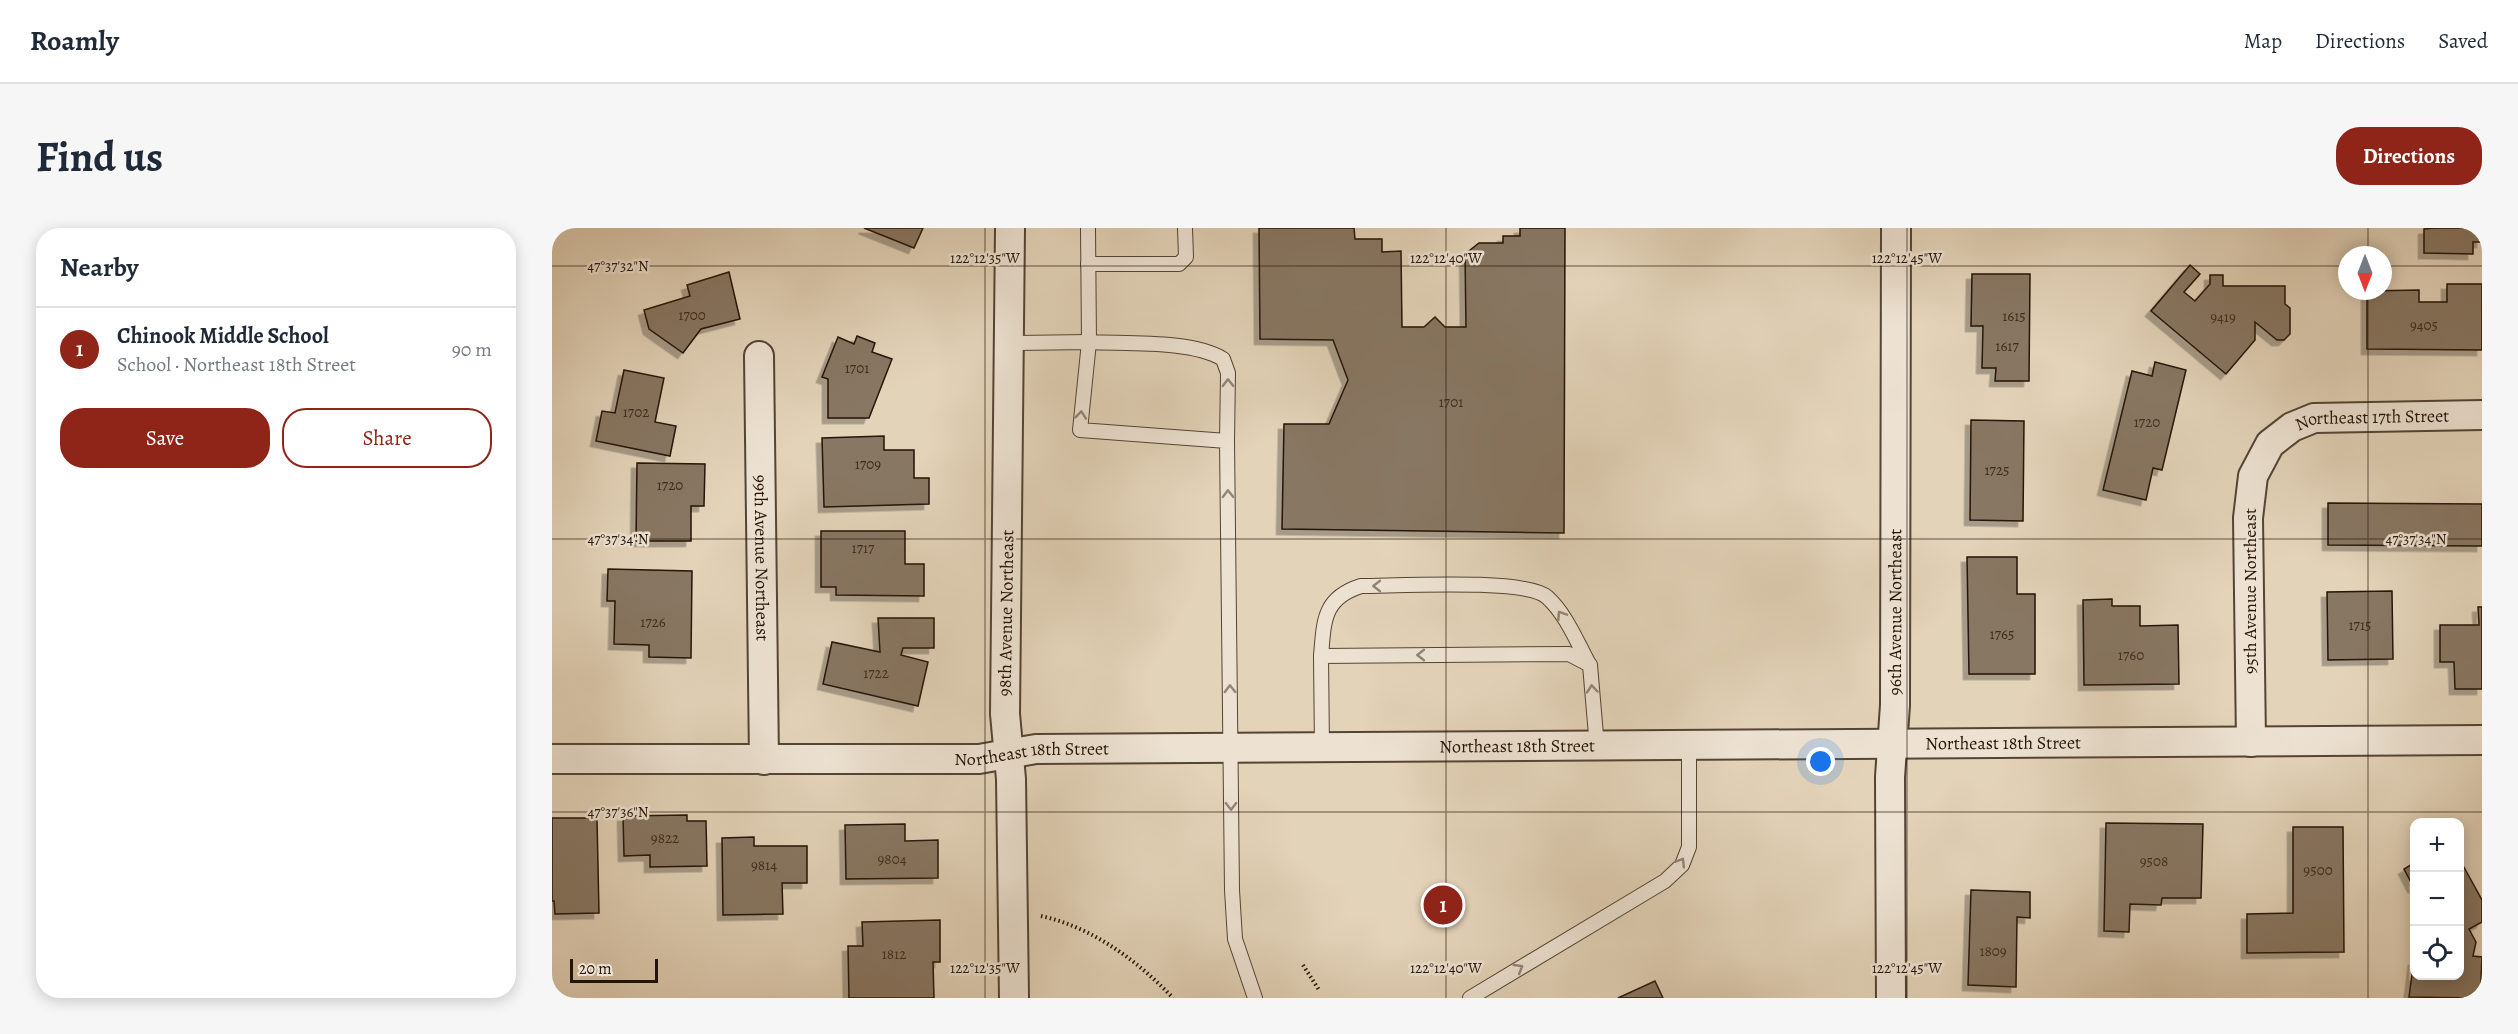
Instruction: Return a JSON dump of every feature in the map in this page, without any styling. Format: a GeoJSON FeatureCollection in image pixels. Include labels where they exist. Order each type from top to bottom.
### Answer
{"type":"FeatureCollection","features":[{"type":"Feature","properties":{"kind":"street","name":"98th Avenue Northeast"},"geometry":{"type":"LineString","coordinates":[[1010,228],[1005,714],[1009,752],[1014,998]]}},
{"type":"Feature","properties":{"kind":"street","name":"96th Avenue Northeast"},"geometry":{"type":"LineString","coordinates":[[1891,998],[1892,743],[1895,705],[1896,228]]}},
{"type":"Feature","properties":{"kind":"street","name":"99th Avenue Northeast"},"geometry":{"type":"LineString","coordinates":[[759,356],[764,760]]}},
{"type":"Feature","properties":{"kind":"street","name":"Northeast 17th Street"},"geometry":{"type":"LineString","coordinates":[[2270,444],[2292,427],[2314,418],[2482,415]]}},
{"type":"Feature","properties":{"kind":"street","name":"95th Avenue Northeast"},"geometry":{"type":"LineString","coordinates":[[2251,742],[2248,518],[2253,476],[2270,444]]}},
{"type":"Feature","properties":{"kind":"street","name":"Northeast 18th Street"},"geometry":{"type":"LineString","coordinates":[[552,759],[979,759],[1036,749],[2482,740]]}},
{"type":"Feature","properties":{"kind":"lane"},"geometry":{"type":"LineString","coordinates":[[1088,228],[1089,342],[1080,430],[1227,441]]}},
{"type":"Feature","properties":{"kind":"lane"},"geometry":{"type":"LineString","coordinates":[[1088,264],[1179,264],[1186,257],[1185,228]]}},
{"type":"Feature","properties":{"kind":"lane"},"geometry":{"type":"LineString","coordinates":[[1010,343],[1089,342],[1182,348],[1213,353],[1223,359],[1228,373],[1230,748],[1235,939],[1255,998]]}},
{"type":"Feature","properties":{"kind":"lane"},"geometry":{"type":"LineString","coordinates":[[1322,748],[1321,656],[1325,618],[1332,603],[1345,591],[1360,586],[1524,587],[1546,596],[1558,610],[1590,665],[1597,747]]}},
{"type":"Feature","properties":{"kind":"lane"},"geometry":{"type":"LineString","coordinates":[[1321,656],[1569,654],[1590,665]]}},
{"type":"Feature","properties":{"kind":"lane"},"geometry":{"type":"LineString","coordinates":[[1470,998],[1665,881],[1682,865],[1689,847],[1689,746]]}},
{"type":"Feature","properties":{"kind":"path"},"geometry":{"type":"LineString","coordinates":[[1038,915],[1062,920],[1101,939],[1135,963],[1173,998]]}},
{"type":"Feature","properties":{"kind":"path"},"geometry":{"type":"LineString","coordinates":[[1303,965],[1319,990]]}},
{"type":"Feature","properties":{"kind":"building"},"geometry":{"type":"Polygon","coordinates":[[[864,228],[923,228],[914,248],[864,228]]]}},
{"type":"Feature","properties":{"kind":"building"},"geometry":{"type":"Polygon","coordinates":[[[1259,228],[1354,228],[1355,239],[1382,239],[1382,252],[1401,251],[1402,327],[1424,327],[1435,317],[1445,327],[1466,327],[1465,254],[1479,243],[1503,243],[1503,236],[1520,236],[1520,228],[1565,228],[1564,533],[1282,529],[1284,424],[1329,424],[1348,380],[1333,340],[1260,339],[1259,228]]]}},
{"type":"Feature","properties":{"kind":"building"},"geometry":{"type":"Polygon","coordinates":[[[2482,228],[2482,242],[2473,242],[2473,254],[2424,253],[2424,229],[2482,228]]]}},
{"type":"Feature","properties":{"kind":"building"},"geometry":{"type":"Polygon","coordinates":[[[2190,265],[2200,274],[2184,292],[2195,301],[2210,284],[2210,275],[2223,275],[2223,286],[2285,286],[2285,304],[2290,308],[2290,334],[2284,340],[2277,340],[2255,322],[2255,340],[2226,374],[2151,311],[2190,265]]]}},
{"type":"Feature","properties":{"kind":"building"},"geometry":{"type":"Polygon","coordinates":[[[729,272],[740,319],[701,329],[683,353],[649,329],[644,310],[690,296],[687,285],[729,272]]]}},
{"type":"Feature","properties":{"kind":"building"},"geometry":{"type":"Polygon","coordinates":[[[1972,274],[2030,274],[2029,381],[1995,381],[1996,368],[1982,368],[1983,326],[1971,326],[1972,274]]]}},
{"type":"Feature","properties":{"kind":"building"},"geometry":{"type":"Polygon","coordinates":[[[2447,284],[2482,284],[2482,350],[2367,349],[2367,300],[2392,300],[2392,291],[2419,290],[2419,302],[2447,302],[2447,284]]]}},
{"type":"Feature","properties":{"kind":"building"},"geometry":{"type":"Polygon","coordinates":[[[857,336],[875,343],[872,352],[892,359],[869,418],[828,418],[828,379],[822,377],[838,337],[854,344],[857,336]]]}},
{"type":"Feature","properties":{"kind":"building"},"geometry":{"type":"Polygon","coordinates":[[[2155,362],[2186,370],[2162,470],[2153,468],[2146,500],[2103,490],[2132,371],[2152,376],[2155,362]]]}},
{"type":"Feature","properties":{"kind":"building"},"geometry":{"type":"Polygon","coordinates":[[[624,370],[664,378],[655,422],[676,426],[670,456],[596,441],[602,411],[615,413],[624,370]]]}},
{"type":"Feature","properties":{"kind":"building"},"geometry":{"type":"Polygon","coordinates":[[[1971,420],[2024,421],[2023,521],[1970,520],[1971,420]]]}},
{"type":"Feature","properties":{"kind":"building"},"geometry":{"type":"Polygon","coordinates":[[[884,436],[884,450],[914,450],[914,478],[929,478],[929,504],[824,507],[822,438],[884,436]]]}},
{"type":"Feature","properties":{"kind":"building"},"geometry":{"type":"Polygon","coordinates":[[[637,463],[705,464],[704,506],[691,506],[691,541],[636,541],[637,463]]]}},
{"type":"Feature","properties":{"kind":"building"},"geometry":{"type":"Polygon","coordinates":[[[2328,503],[2482,504],[2482,546],[2328,545],[2328,503]]]}},
{"type":"Feature","properties":{"kind":"building"},"geometry":{"type":"Polygon","coordinates":[[[821,531],[905,531],[905,564],[924,564],[924,596],[836,595],[836,587],[821,587],[821,531]]]}},
{"type":"Feature","properties":{"kind":"building"},"geometry":{"type":"Polygon","coordinates":[[[1967,557],[2017,557],[2017,594],[2035,594],[2035,674],[1969,674],[1967,557]]]}},
{"type":"Feature","properties":{"kind":"building"},"geometry":{"type":"Polygon","coordinates":[[[608,569],[692,571],[691,658],[649,657],[649,645],[614,644],[615,601],[607,601],[608,569]]]}},
{"type":"Feature","properties":{"kind":"building"},"geometry":{"type":"Polygon","coordinates":[[[2392,591],[2393,659],[2328,660],[2327,592],[2392,591]]]}},
{"type":"Feature","properties":{"kind":"building"},"geometry":{"type":"Polygon","coordinates":[[[2112,599],[2112,606],[2140,606],[2140,626],[2178,625],[2179,684],[2084,685],[2083,600],[2112,599]]]}},
{"type":"Feature","properties":{"kind":"building"},"geometry":{"type":"Polygon","coordinates":[[[2478,607],[2482,607],[2482,689],[2455,689],[2454,662],[2440,662],[2440,625],[2479,625],[2478,607]]]}},
{"type":"Feature","properties":{"kind":"building"},"geometry":{"type":"Polygon","coordinates":[[[878,618],[934,618],[934,648],[903,648],[901,655],[928,662],[918,706],[823,684],[832,642],[880,652],[878,618]]]}},
{"type":"Feature","properties":{"kind":"building"},"geometry":{"type":"Polygon","coordinates":[[[687,815],[687,821],[706,821],[707,866],[650,867],[650,855],[624,856],[623,816],[687,815]]]}},
{"type":"Feature","properties":{"kind":"building"},"geometry":{"type":"Polygon","coordinates":[[[552,818],[597,818],[599,913],[555,914],[554,901],[552,901],[552,818]]]}},
{"type":"Feature","properties":{"kind":"building"},"geometry":{"type":"Polygon","coordinates":[[[2106,823],[2203,824],[2201,898],[2162,898],[2161,905],[2130,904],[2129,932],[2104,931],[2106,823]]]}},
{"type":"Feature","properties":{"kind":"building"},"geometry":{"type":"Polygon","coordinates":[[[905,824],[905,841],[938,840],[938,878],[846,879],[845,825],[905,824]]]}},
{"type":"Feature","properties":{"kind":"building"},"geometry":{"type":"Polygon","coordinates":[[[2293,827],[2343,827],[2344,952],[2247,953],[2247,914],[2293,913],[2293,827]]]}},
{"type":"Feature","properties":{"kind":"building"},"geometry":{"type":"Polygon","coordinates":[[[754,837],[754,846],[807,846],[807,883],[782,883],[783,914],[723,915],[722,838],[754,837]]]}},
{"type":"Feature","properties":{"kind":"building"},"geometry":{"type":"Polygon","coordinates":[[[2410,865],[2410,880],[2404,869],[2410,865]]]}},
{"type":"Feature","properties":{"kind":"building"},"geometry":{"type":"Polygon","coordinates":[[[2464,867],[2482,900],[2482,922],[2469,929],[2476,942],[2473,956],[2482,957],[2480,998],[2409,997],[2411,980],[2464,980],[2464,867]]]}},
{"type":"Feature","properties":{"kind":"building"},"geometry":{"type":"Polygon","coordinates":[[[1971,890],[2030,892],[2030,918],[2017,917],[2016,987],[1968,985],[1971,890]]]}},
{"type":"Feature","properties":{"kind":"building"},"geometry":{"type":"Polygon","coordinates":[[[940,920],[940,962],[933,962],[934,998],[849,998],[848,946],[863,946],[862,922],[940,920]]]}},
{"type":"Feature","properties":{"kind":"building"},"geometry":{"type":"Polygon","coordinates":[[[1655,981],[1663,998],[1618,998],[1655,981]]]}},
{"type":"Feature","properties":{"kind":"place","name":"Chinook Middle School"},"geometry":{"type":"Point","coordinates":[1443,905]}}]}
